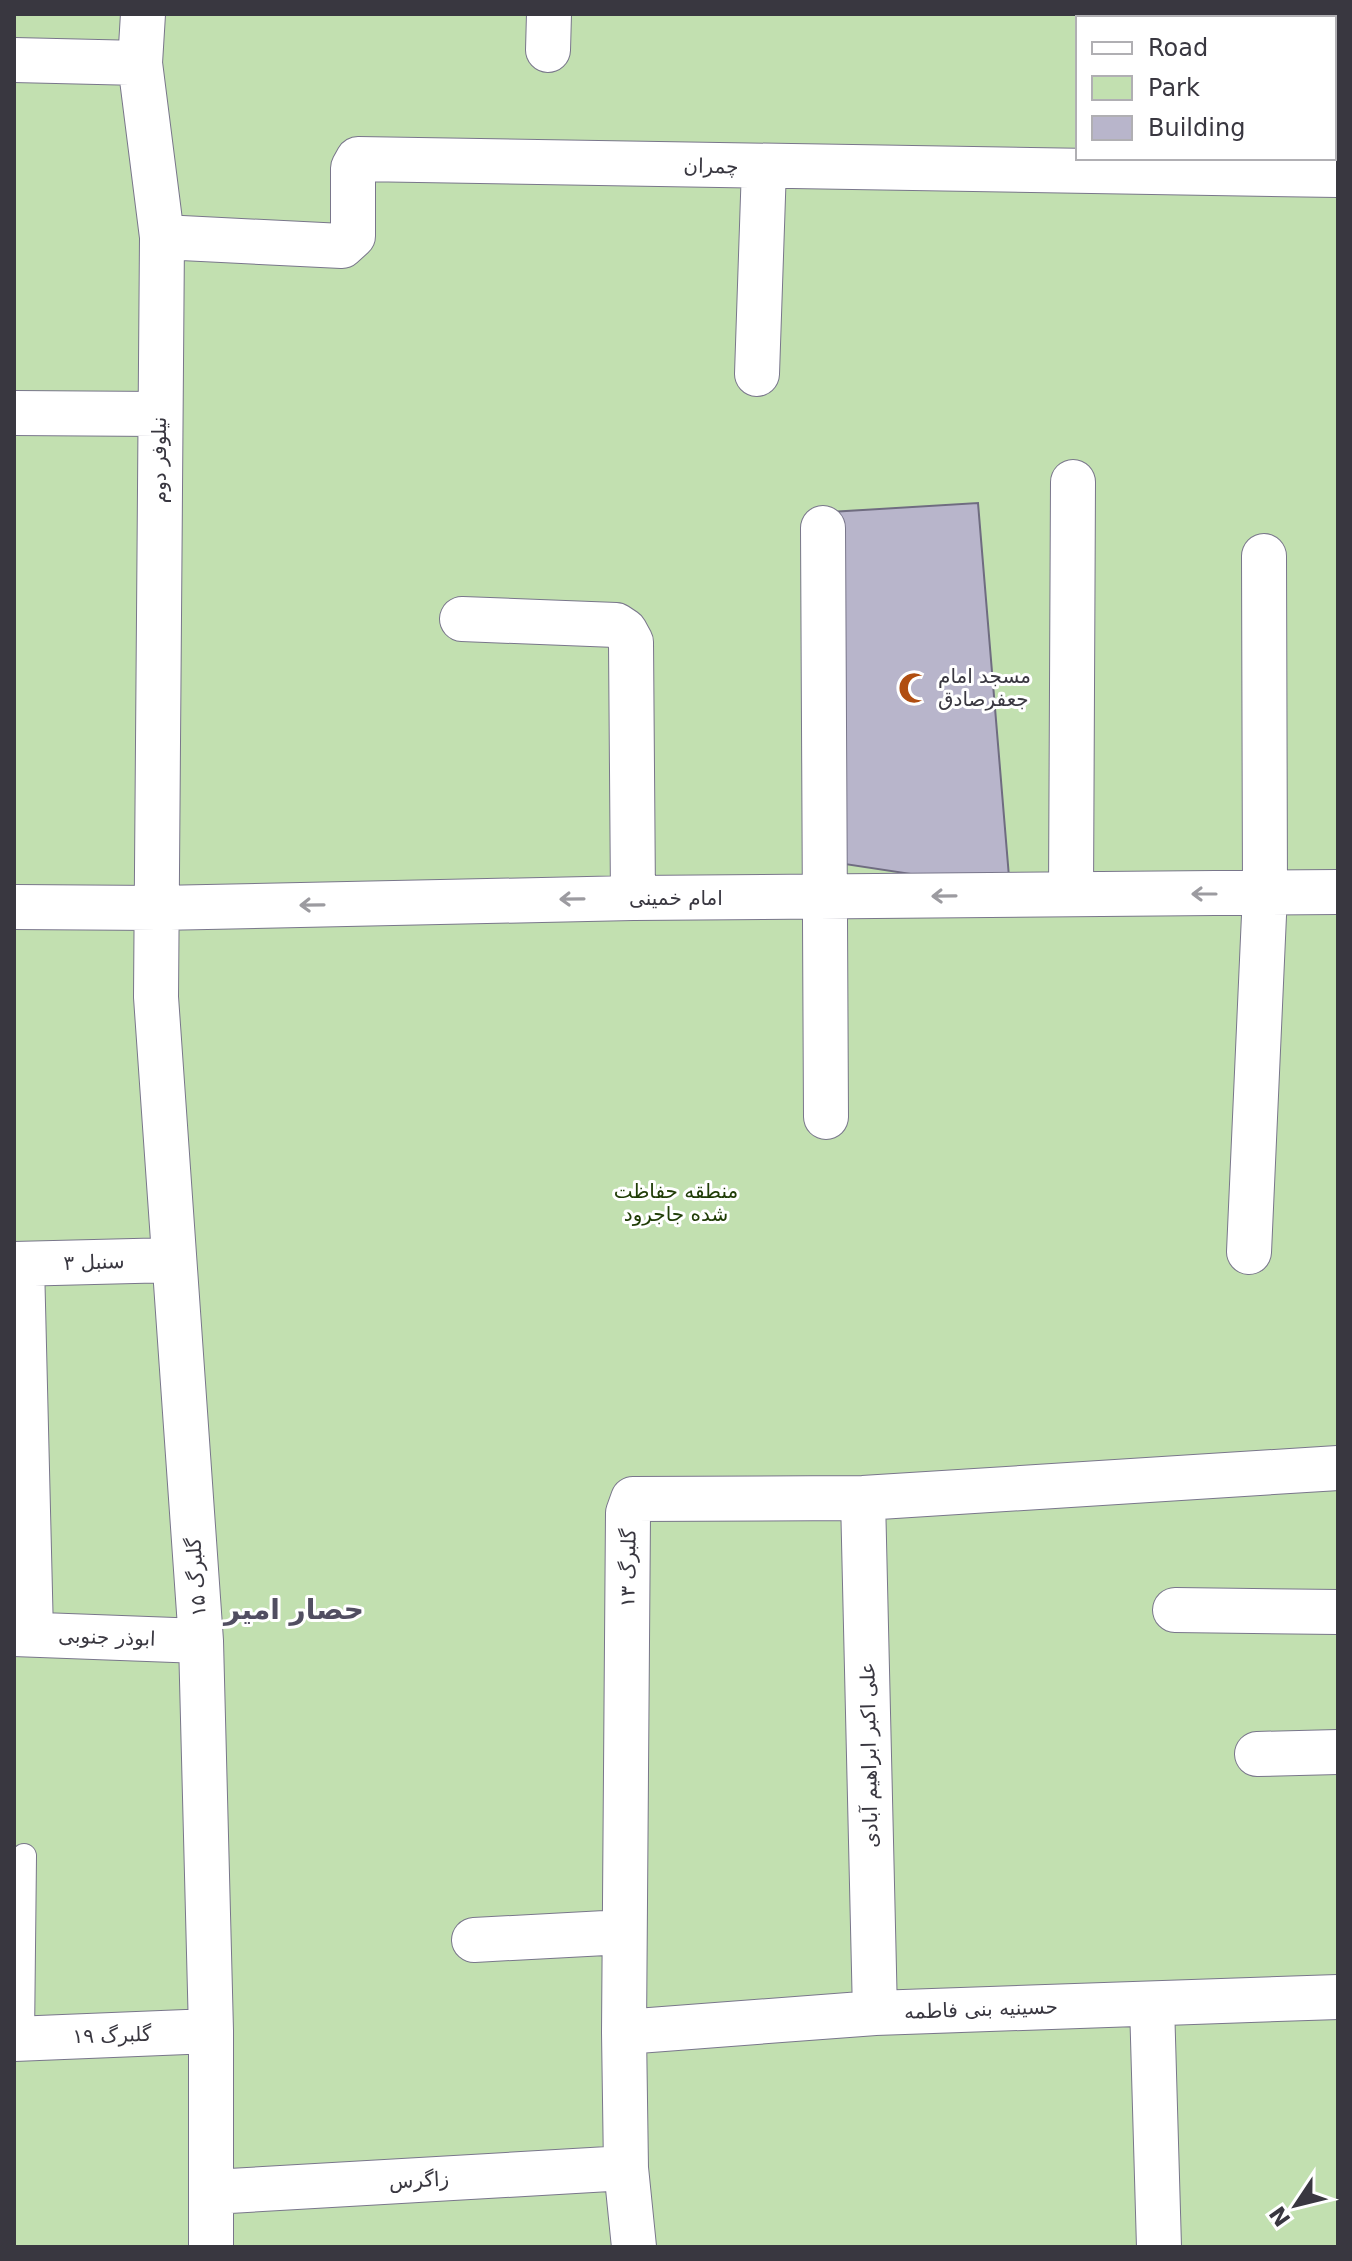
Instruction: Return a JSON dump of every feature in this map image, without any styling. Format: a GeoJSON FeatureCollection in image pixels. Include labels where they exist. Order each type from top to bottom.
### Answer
{"type":"FeatureCollection","features":[{"type":"Feature","properties":{"kind":"street","name":"نیلوفر دوم"},"geometry":{"type":"LineString","coordinates":[[143,14],[140,63],[162,237],[158,908]]}},
{"type":"Feature","properties":{"kind":"street"},"geometry":{"type":"LineString","coordinates":[[14,60],[140,63]]}},
{"type":"Feature","properties":{"kind":"street","name":"چمران"},"geometry":{"type":"LineString","coordinates":[[162,237],[342,246],[353,236],[353,168],[358,159],[1338,175]]}},
{"type":"Feature","properties":{"kind":"street"},"geometry":{"type":"LineString","coordinates":[[757,374],[764,167]]}},
{"type":"Feature","properties":{"kind":"street"},"geometry":{"type":"LineString","coordinates":[[14,413],[159,414]]}},
{"type":"Feature","properties":{"kind":"street"},"geometry":{"type":"LineString","coordinates":[[1071,894],[1073,482]]}},
{"type":"Feature","properties":{"kind":"street"},"geometry":{"type":"LineString","coordinates":[[823,528],[826,1117]]}},
{"type":"Feature","properties":{"kind":"street"},"geometry":{"type":"LineString","coordinates":[[1249,1252],[1265,893],[1264,556]]}},
{"type":"Feature","properties":{"kind":"street"},"geometry":{"type":"LineString","coordinates":[[462,619],[616,625],[625,631],[631,642],[633,898]]}},
{"type":"Feature","properties":{"kind":"street","name":"امام خمینی"},"geometry":{"type":"LineString","coordinates":[[14,907],[158,908],[633,898],[1338,892]]}},
{"type":"Feature","properties":{"kind":"street","name":"گلبرگ ۱۵"},"geometry":{"type":"LineString","coordinates":[[158,908],[156,997],[201,1641],[211,2031],[211,2247]]}},
{"type":"Feature","properties":{"kind":"street","name":"سنبل ۳"},"geometry":{"type":"LineString","coordinates":[[18,1264],[174,1260]]}},
{"type":"Feature","properties":{"kind":"street"},"geometry":{"type":"LineString","coordinates":[[18,1264],[22,1634]]}},
{"type":"Feature","properties":{"kind":"street","name":"گلبرگ ۱۳"},"geometry":{"type":"LineString","coordinates":[[634,2247],[626,2168],[624,2032],[628,1513],[633,1499],[863,1498],[1338,1468]]}},
{"type":"Feature","properties":{"kind":"street","name":"علی اکبر ابراهیم آبادی"},"geometry":{"type":"LineString","coordinates":[[863,1498],[875,2013]]}},
{"type":"Feature","properties":{"kind":"street"},"geometry":{"type":"LineString","coordinates":[[1175,1610],[1338,1612]]}},
{"type":"Feature","properties":{"kind":"street","name":"ابوذر جنوبی"},"geometry":{"type":"LineString","coordinates":[[22,1634],[201,1641]]}},
{"type":"Feature","properties":{"kind":"street"},"geometry":{"type":"LineString","coordinates":[[1257,1754],[1338,1752]]}},
{"type":"Feature","properties":{"kind":"street"},"geometry":{"type":"LineString","coordinates":[[474,1940],[624,1932]]}},
{"type":"Feature","properties":{"kind":"street","name":"حسینیه بنی فاطمه"},"geometry":{"type":"LineString","coordinates":[[624,2032],[875,2013],[1338,1997]]}},
{"type":"Feature","properties":{"kind":"street"},"geometry":{"type":"LineString","coordinates":[[1152,2004],[1159,2247]]}},
{"type":"Feature","properties":{"kind":"street","name":"گلبرگ ۱۹"},"geometry":{"type":"LineString","coordinates":[[18,2039],[211,2031]]}},
{"type":"Feature","properties":{"kind":"street","name":"زاگرس"},"geometry":{"type":"LineString","coordinates":[[212,2192],[626,2168]]}},
{"type":"Feature","properties":{"kind":"lane"},"geometry":{"type":"LineString","coordinates":[[18,2039],[24,1856]]}},
{"type":"Feature","properties":{"kind":"green space","name":"منطقه حفاظت شده جاجرود"},"geometry":{"type":"Polygon","coordinates":[[[14,14],[1338,14],[1338,2247],[14,2247],[14,14]]]}},
{"type":"Feature","properties":{"kind":"building","name":"مسجد امام جعفرصادق"},"geometry":{"type":"Polygon","coordinates":[[[978,503],[1010,889],[838,863],[830,512],[978,503]]]}},
{"type":"Feature","properties":{"kind":"place","name":"مسجد امام جعفرصادق"},"geometry":{"type":"Point","coordinates":[914,688]}},
{"type":"Feature","properties":{"kind":"district","name":"حصار امیر"},"geometry":{"type":"Point","coordinates":[294,1609]}}]}
